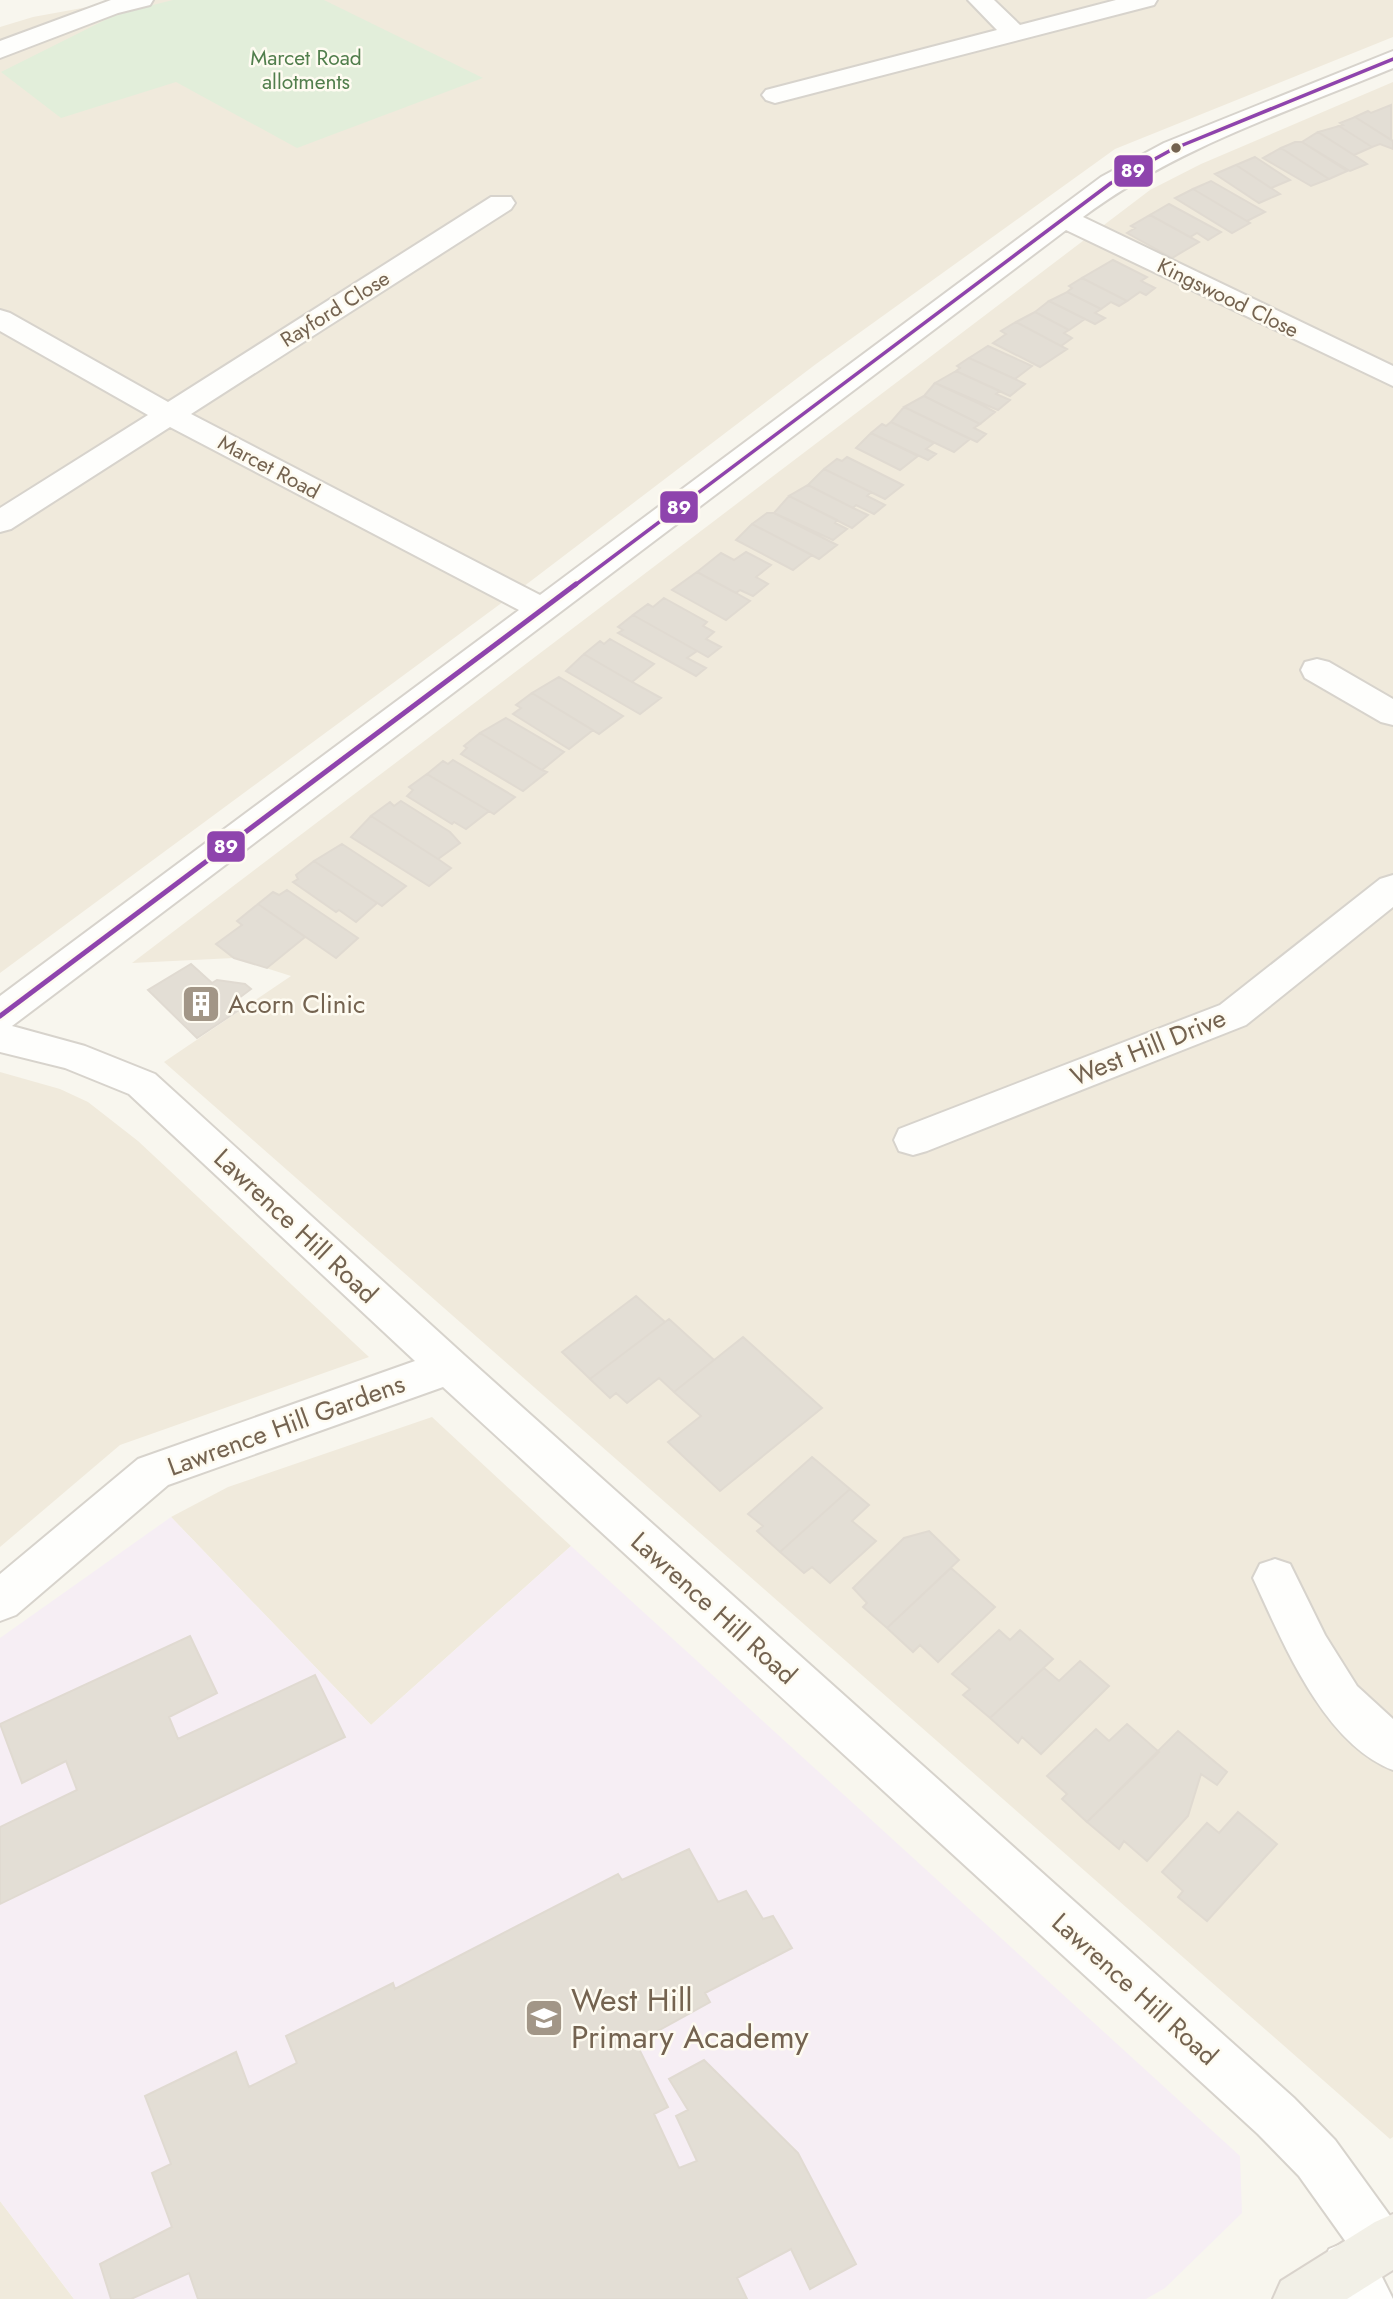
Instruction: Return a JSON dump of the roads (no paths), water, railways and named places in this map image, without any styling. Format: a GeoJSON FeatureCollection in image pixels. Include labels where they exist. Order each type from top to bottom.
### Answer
{"type":"FeatureCollection","features":[{"type":"Feature","properties":{"kind":"main road"},"geometry":{"type":"LineString","coordinates":[[1299,2299],[1372,2263]]}},
{"type":"Feature","properties":{"kind":"street"},"geometry":{"type":"LineString","coordinates":[[0,50],[106,4],[141,0]]}},
{"type":"Feature","properties":{"kind":"street"},"geometry":{"type":"LineString","coordinates":[[980,0],[1014,33]]}},
{"type":"Feature","properties":{"kind":"street"},"geometry":{"type":"LineString","coordinates":[[775,95],[1145,0]]}},
{"type":"Feature","properties":{"kind":"street"},"geometry":{"type":"LineString","coordinates":[[0,1016],[1111,183],[1173,149],[1379,73]]}},
{"type":"Feature","properties":{"kind":"street","name":"Rayford Close"},"geometry":{"type":"LineString","coordinates":[[0,522],[501,203]]}},
{"type":"Feature","properties":{"kind":"street","name":"Kingswood Close"},"geometry":{"type":"LineString","coordinates":[[1063,218],[1393,377]]}},
{"type":"Feature","properties":{"kind":"street","name":"Marcet Road"},"geometry":{"type":"LineString","coordinates":[[0,319],[168,414],[542,609]]}},
{"type":"Feature","properties":{"kind":"street"},"geometry":{"type":"LineString","coordinates":[[1317,670],[1393,714]]}},
{"type":"Feature","properties":{"kind":"street","name":"West Hill Drive"},"geometry":{"type":"LineString","coordinates":[[913,1140],[1233,1015],[1393,888]]}},
{"type":"Feature","properties":{"kind":"street","name":"Lawrence Hill Road"},"geometry":{"type":"LineString","coordinates":[[0,1038],[88,1059],[142,1084],[449,1367],[1276,2116],[1317,2158],[1372,2263]]}},
{"type":"Feature","properties":{"kind":"street","name":"Lawrence Hill Gardens"},"geometry":{"type":"LineString","coordinates":[[0,1601],[153,1472],[449,1367]]}},
{"type":"Feature","properties":{"kind":"street"},"geometry":{"type":"LineString","coordinates":[[1275,1578],[1309,1649],[1341,1701],[1393,1749]]}},
{"type":"Feature","properties":{"kind":"place","name":"Acorn Clinic"},"geometry":{"type":"Point","coordinates":[201,1004]}},
{"type":"Feature","properties":{"kind":"place","name":"West Hill Primary Academy"},"geometry":{"type":"Point","coordinates":[544,2018]}},
{"type":"Feature","properties":{"kind":"park label","name":"Marcet Road allotments"},"geometry":{"type":"Point","coordinates":[306,70]}}]}
